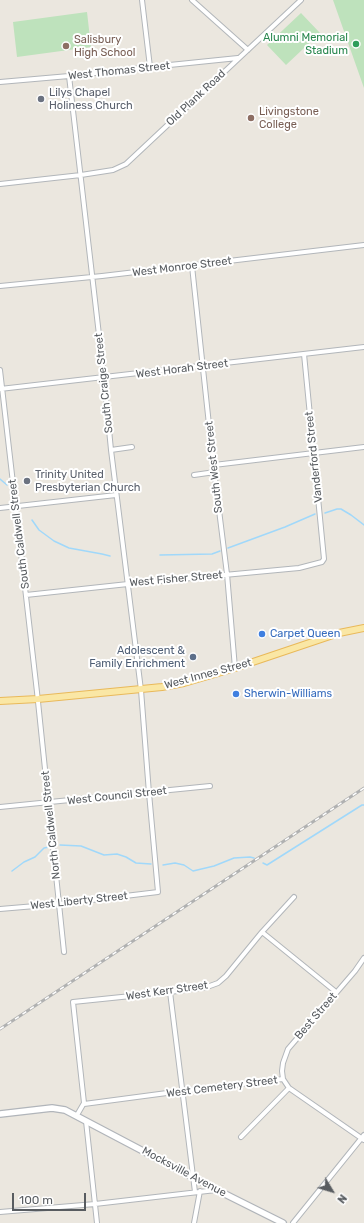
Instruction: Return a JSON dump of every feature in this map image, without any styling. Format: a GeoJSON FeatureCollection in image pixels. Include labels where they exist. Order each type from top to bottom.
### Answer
{"type":"FeatureCollection","features":[{"type":"Feature","properties":{"kind":"main road","name":"West Innes Street"},"geometry":{"type":"LineString","coordinates":[[0,701],[141,690],[184,683],[235,668],[339,633],[364,628]]}},
{"type":"Feature","properties":{"kind":"street"},"geometry":{"type":"LineString","coordinates":[[142,0],[150,67]]}},
{"type":"Feature","properties":{"kind":"street"},"geometry":{"type":"LineString","coordinates":[[192,0],[248,50]]}},
{"type":"Feature","properties":{"kind":"street","name":"Old Plank Road"},"geometry":{"type":"LineString","coordinates":[[0,184],[113,170],[126,164],[301,0]]}},
{"type":"Feature","properties":{"kind":"street","name":"West Thomas Street"},"geometry":{"type":"LineString","coordinates":[[0,82],[238,58]]}},
{"type":"Feature","properties":{"kind":"street","name":"South Craige Street"},"geometry":{"type":"LineString","coordinates":[[69,76],[116,495],[141,690],[158,892]]}},
{"type":"Feature","properties":{"kind":"street","name":"West Monroe Street"},"geometry":{"type":"LineString","coordinates":[[0,286],[192,266],[364,245]]}},
{"type":"Feature","properties":{"kind":"street","name":"South West Street"},"geometry":{"type":"LineString","coordinates":[[192,266],[227,574],[235,668]]}},
{"type":"Feature","properties":{"kind":"street","name":"West Horah Street"},"geometry":{"type":"LineString","coordinates":[[1,389],[364,347]]}},
{"type":"Feature","properties":{"kind":"street","name":"Vanderford Street"},"geometry":{"type":"LineString","coordinates":[[304,354],[324,559]]}},
{"type":"Feature","properties":{"kind":"street","name":"South Caldwell Street"},"geometry":{"type":"LineString","coordinates":[[0,370],[38,699]]}},
{"type":"Feature","properties":{"kind":"street"},"geometry":{"type":"LineString","coordinates":[[111,450],[132,447]]}},
{"type":"Feature","properties":{"kind":"street"},"geometry":{"type":"LineString","coordinates":[[214,465],[364,447]]}},
{"type":"Feature","properties":{"kind":"street"},"geometry":{"type":"LineString","coordinates":[[194,475],[215,472]]}},
{"type":"Feature","properties":{"kind":"street"},"geometry":{"type":"LineString","coordinates":[[0,508],[116,495]]}},
{"type":"Feature","properties":{"kind":"street","name":"West Fisher Street"},"geometry":{"type":"LineString","coordinates":[[26,595],[299,568],[322,562],[324,559]]}},
{"type":"Feature","properties":{"kind":"street","name":"North Caldwell Street"},"geometry":{"type":"LineString","coordinates":[[38,699],[64,952]]}},
{"type":"Feature","properties":{"kind":"street","name":"West Council Street"},"geometry":{"type":"LineString","coordinates":[[0,807],[210,786]]}},
{"type":"Feature","properties":{"kind":"street","name":"West Liberty Street"},"geometry":{"type":"LineString","coordinates":[[0,909],[59,904],[158,892]]}},
{"type":"Feature","properties":{"kind":"street","name":"West Kerr Street"},"geometry":{"type":"LineString","coordinates":[[84,1104],[73,1002],[170,992],[207,987],[218,983],[226,976],[262,932],[294,897]]}},
{"type":"Feature","properties":{"kind":"street"},"geometry":{"type":"LineString","coordinates":[[262,932],[336,992]]}},
{"type":"Feature","properties":{"kind":"street","name":"Best Street"},"geometry":{"type":"LineString","coordinates":[[284,1079],[282,1071],[283,1063],[288,1049],[355,971],[364,958]]}},
{"type":"Feature","properties":{"kind":"street"},"geometry":{"type":"LineString","coordinates":[[170,992],[195,1192]]}},
{"type":"Feature","properties":{"kind":"street","name":"West Cemetery Street"},"geometry":{"type":"LineString","coordinates":[[84,1104],[284,1079],[289,1088],[363,1137]]}},
{"type":"Feature","properties":{"kind":"street"},"geometry":{"type":"LineString","coordinates":[[241,1137],[289,1088]]}},
{"type":"Feature","properties":{"kind":"street"},"geometry":{"type":"LineString","coordinates":[[77,1115],[84,1104]]}},
{"type":"Feature","properties":{"kind":"street"},"geometry":{"type":"LineString","coordinates":[[0,1114],[56,1108],[65,1110],[86,1120],[97,1223]]}},
{"type":"Feature","properties":{"kind":"street","name":"Mocksville Avenue"},"geometry":{"type":"LineString","coordinates":[[86,1120],[217,1190],[283,1223]]}},
{"type":"Feature","properties":{"kind":"street"},"geometry":{"type":"LineString","coordinates":[[293,1223],[363,1137]]}},
{"type":"Feature","properties":{"kind":"street"},"geometry":{"type":"LineString","coordinates":[[0,1212],[95,1204],[217,1190]]}},
{"type":"Feature","properties":{"kind":"street"},"geometry":{"type":"LineString","coordinates":[[194,1223],[200,1191]]}},
{"type":"Feature","properties":{"kind":"green space","name":"Alumni Memorial Stadium"},"geometry":{"type":"Polygon","coordinates":[[[333,0],[364,0],[364,88],[333,0]]]}},
{"type":"Feature","properties":{"kind":"green space"},"geometry":{"type":"Polygon","coordinates":[[[87,12],[91,47],[17,57],[13,22],[87,12]]]}},
{"type":"Feature","properties":{"kind":"green space"},"geometry":{"type":"Polygon","coordinates":[[[301,13],[320,33],[286,65],[267,45],[301,13]]]}},
{"type":"Feature","properties":{"kind":"waterway"},"geometry":{"type":"LineString","coordinates":[[0,479],[7,485]]}},
{"type":"Feature","properties":{"kind":"waterway"},"geometry":{"type":"LineString","coordinates":[[325,513],[341,509],[364,525]]}},
{"type":"Feature","properties":{"kind":"waterway"},"geometry":{"type":"LineString","coordinates":[[228,548],[315,514]]}},
{"type":"Feature","properties":{"kind":"waterway"},"geometry":{"type":"LineString","coordinates":[[32,520],[39,530],[54,541],[69,548],[110,556]]}},
{"type":"Feature","properties":{"kind":"waterway"},"geometry":{"type":"LineString","coordinates":[[160,555],[212,554],[220,551]]}},
{"type":"Feature","properties":{"kind":"waterway"},"geometry":{"type":"LineString","coordinates":[[263,863],[267,865],[364,805]]}},
{"type":"Feature","properties":{"kind":"waterway"},"geometry":{"type":"LineString","coordinates":[[60,845],[81,846],[104,855],[117,854],[136,863],[151,864]]}},
{"type":"Feature","properties":{"kind":"waterway"},"geometry":{"type":"LineString","coordinates":[[12,871],[24,862],[35,857],[44,848],[49,847]]}},
{"type":"Feature","properties":{"kind":"waterway"},"geometry":{"type":"LineString","coordinates":[[163,865],[175,863],[184,865],[193,871],[214,866],[234,858],[254,858]]}},
{"type":"Feature","properties":{"kind":"railway"},"geometry":{"type":"LineString","coordinates":[[0,1029],[364,788]]}},
{"type":"Feature","properties":{"kind":"place","name":"Alumni Memorial Stadium"},"geometry":{"type":"Point","coordinates":[356,44]}},
{"type":"Feature","properties":{"kind":"place","name":"Salisbury High School"},"geometry":{"type":"Point","coordinates":[66,46]}},
{"type":"Feature","properties":{"kind":"place","name":"Lilys Chapel Holiness Church"},"geometry":{"type":"Point","coordinates":[41,99]}},
{"type":"Feature","properties":{"kind":"place","name":"Livingstone College"},"geometry":{"type":"Point","coordinates":[251,118]}},
{"type":"Feature","properties":{"kind":"place","name":"Trinity United Presbyterian Church"},"geometry":{"type":"Point","coordinates":[27,481]}},
{"type":"Feature","properties":{"kind":"place","name":"Carpet Queen"},"geometry":{"type":"Point","coordinates":[262,634]}},
{"type":"Feature","properties":{"kind":"place","name":"Adolescent & Family Enrichment"},"geometry":{"type":"Point","coordinates":[193,657]}},
{"type":"Feature","properties":{"kind":"place","name":"Sherwin-Williams"},"geometry":{"type":"Point","coordinates":[236,694]}}]}
